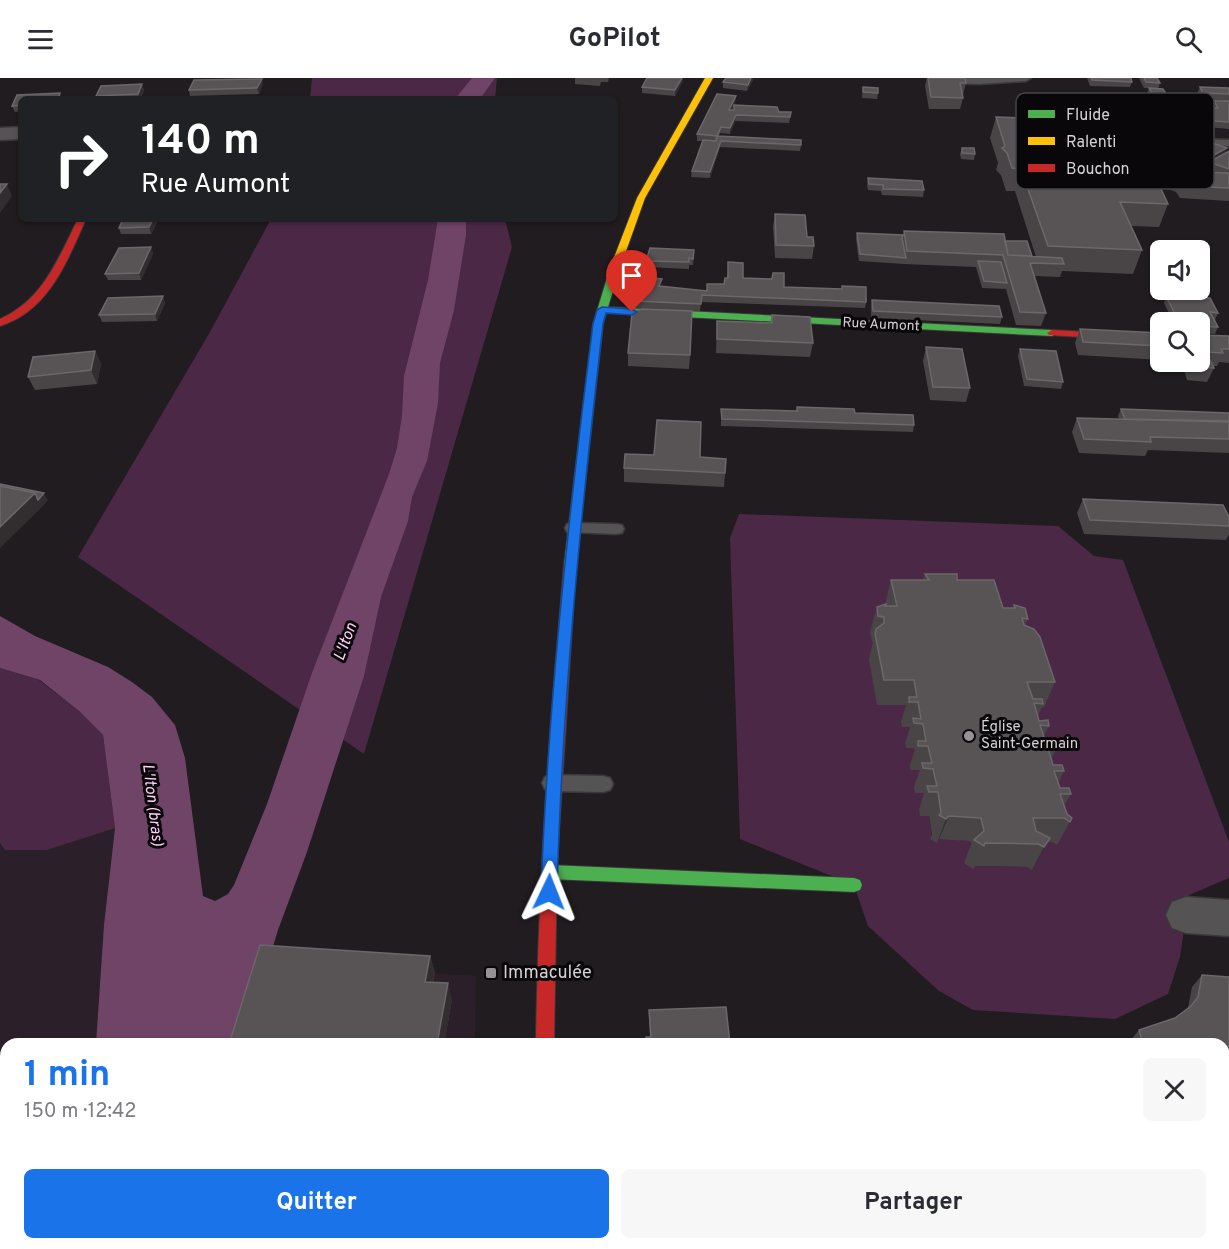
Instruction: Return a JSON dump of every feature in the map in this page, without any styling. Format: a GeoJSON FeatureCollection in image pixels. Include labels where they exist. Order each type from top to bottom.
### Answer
{"type":"FeatureCollection","features":[{"type":"Feature","properties":{"kind":"main road"},"geometry":{"type":"LineString","coordinates":[[546,1038],[545,972],[552,783],[573,528],[598,324],[609,284],[641,198],[709,78]]}},
{"type":"Feature","properties":{"kind":"main road"},"geometry":{"type":"LineString","coordinates":[[0,323],[32,307],[42,295],[80,222]]}},
{"type":"Feature","properties":{"kind":"main road","name":"Rue Aumont"},"geometry":{"type":"LineString","coordinates":[[602,310],[1150,338]]}},
{"type":"Feature","properties":{"kind":"main road"},"geometry":{"type":"LineString","coordinates":[[550,872],[854,885]]}},
{"type":"Feature","properties":{"kind":"street"},"geometry":{"type":"LineString","coordinates":[[0,134],[18,133]]}},
{"type":"Feature","properties":{"kind":"street"},"geometry":{"type":"LineString","coordinates":[[1186,915],[1229,918]]}},
{"type":"Feature","properties":{"kind":"lane"},"geometry":{"type":"LineString","coordinates":[[940,80],[980,81],[1026,78]]}},
{"type":"Feature","properties":{"kind":"lane"},"geometry":{"type":"LineString","coordinates":[[1214,142],[1229,143]]}},
{"type":"Feature","properties":{"kind":"lane"},"geometry":{"type":"LineString","coordinates":[[573,528],[616,530]]}},
{"type":"Feature","properties":{"kind":"lane"},"geometry":{"type":"LineString","coordinates":[[552,783],[603,784]]}},
{"type":"Feature","properties":{"kind":"shaded area"},"geometry":{"type":"Polygon","coordinates":[[[312,78],[497,78],[495,96],[310,96],[312,78]]]}},
{"type":"Feature","properties":{"kind":"shaded area"},"geometry":{"type":"Polygon","coordinates":[[[269,222],[506,222],[512,247],[364,754],[78,557],[210,332],[269,222]]]}},
{"type":"Feature","properties":{"kind":"shaded area"},"geometry":{"type":"Polygon","coordinates":[[[739,514],[1058,526],[1094,556],[1123,560],[1229,842],[1229,878],[1189,895],[1180,957],[1168,994],[1115,1019],[973,1010],[939,991],[868,926],[854,885],[740,839],[730,538],[739,514]],[[877,642],[877,704],[907,705],[910,727],[905,744],[906,748],[915,749],[918,765],[910,766],[910,770],[920,770],[928,810],[919,810],[921,816],[929,816],[932,837],[970,841],[974,866],[1026,867],[1032,870],[1017,707],[1044,706],[877,642]]]}},
{"type":"Feature","properties":{"kind":"shaded area"},"geometry":{"type":"Polygon","coordinates":[[[0,668],[111,797],[115,828],[104,925],[99,1008],[269,962],[476,976],[475,1038],[0,1038],[0,668]]]}},
{"type":"Feature","properties":{"kind":"shaded area"},"geometry":{"type":"Polygon","coordinates":[[[0,668],[39,680],[79,711],[103,735],[115,828],[47,850],[5,850],[0,843],[0,668]]]}},
{"type":"Feature","properties":{"kind":"water"},"geometry":{"type":"Polygon","coordinates":[[[472,78],[495,78],[482,96],[457,96],[472,78]]]}},
{"type":"Feature","properties":{"kind":"water"},"geometry":{"type":"Polygon","coordinates":[[[438,222],[466,222],[454,310],[440,363],[438,403],[427,461],[412,497],[408,521],[381,597],[364,676],[307,852],[278,930],[246,1038],[96,1038],[104,925],[115,828],[103,735],[79,711],[40,680],[0,668],[0,616],[35,636],[108,667],[152,697],[175,725],[185,758],[203,896],[215,901],[228,894],[234,885],[267,804],[312,673],[389,474],[397,448],[402,416],[404,376],[428,280],[438,222]]]}},
{"type":"Feature","properties":{"kind":"building"},"geometry":{"type":"Polygon","coordinates":[[[647,78],[682,78],[675,90],[642,87],[647,78]]]}},
{"type":"Feature","properties":{"kind":"building"},"geometry":{"type":"Polygon","coordinates":[[[726,78],[751,78],[748,85],[723,82],[726,78]]]}},
{"type":"Feature","properties":{"kind":"building"},"geometry":{"type":"Polygon","coordinates":[[[928,78],[965,78],[966,83],[960,83],[963,98],[931,97],[928,78]]]}},
{"type":"Feature","properties":{"kind":"building"},"geometry":{"type":"Polygon","coordinates":[[[1091,78],[1131,78],[1132,82],[1092,80],[1091,78]]]}},
{"type":"Feature","properties":{"kind":"building"},"geometry":{"type":"Polygon","coordinates":[[[1144,78],[1157,78],[1160,83],[1146,82],[1144,78]]]}},
{"type":"Feature","properties":{"kind":"building"},"geometry":{"type":"Polygon","coordinates":[[[262,79],[257,88],[189,90],[194,80],[262,79]]]}},
{"type":"Feature","properties":{"kind":"building"},"geometry":{"type":"Polygon","coordinates":[[[142,84],[138,94],[96,96],[101,86],[142,84]]]}},
{"type":"Feature","properties":{"kind":"building"},"geometry":{"type":"Polygon","coordinates":[[[863,87],[878,88],[878,93],[863,92],[863,87]]]}},
{"type":"Feature","properties":{"kind":"building"},"geometry":{"type":"Polygon","coordinates":[[[1200,87],[1229,88],[1229,94],[1203,93],[1200,87]]]}},
{"type":"Feature","properties":{"kind":"building"},"geometry":{"type":"Polygon","coordinates":[[[1149,88],[1163,89],[1165,93],[1152,93],[1149,88]]]}},
{"type":"Feature","properties":{"kind":"building"},"geometry":{"type":"Polygon","coordinates":[[[60,93],[59,96],[18,96],[18,105],[12,106],[17,95],[60,93]]]}},
{"type":"Feature","properties":{"kind":"building"},"geometry":{"type":"Polygon","coordinates":[[[717,94],[736,96],[729,110],[734,110],[734,105],[777,107],[779,112],[791,112],[790,117],[736,115],[730,128],[721,127],[717,136],[697,134],[717,94]]]}},
{"type":"Feature","properties":{"kind":"building"},"geometry":{"type":"Polygon","coordinates":[[[1214,101],[1229,101],[1229,122],[1214,121],[1214,108],[1218,108],[1214,101]]]}},
{"type":"Feature","properties":{"kind":"building"},"geometry":{"type":"Polygon","coordinates":[[[996,117],[1016,118],[1016,168],[1012,168],[1007,153],[1002,148],[1005,146],[996,117]]]}},
{"type":"Feature","properties":{"kind":"building"},"geometry":{"type":"Polygon","coordinates":[[[717,136],[801,140],[801,145],[721,141],[710,172],[692,171],[703,140],[716,141],[717,136]]]}},
{"type":"Feature","properties":{"kind":"building"},"geometry":{"type":"Polygon","coordinates":[[[1214,144],[1227,148],[1214,155],[1214,144]]]}},
{"type":"Feature","properties":{"kind":"building"},"geometry":{"type":"Polygon","coordinates":[[[962,148],[974,148],[975,154],[962,153],[962,148]]]}},
{"type":"Feature","properties":{"kind":"building"},"geometry":{"type":"Polygon","coordinates":[[[1229,151],[1229,169],[1214,164],[1214,159],[1229,151]]]}},
{"type":"Feature","properties":{"kind":"building"},"geometry":{"type":"Polygon","coordinates":[[[1214,173],[1229,173],[1229,188],[1214,187],[1214,173]]]}},
{"type":"Feature","properties":{"kind":"building"},"geometry":{"type":"Polygon","coordinates":[[[868,178],[922,181],[924,190],[883,189],[883,185],[869,184],[868,178]]]}},
{"type":"Feature","properties":{"kind":"building"},"geometry":{"type":"Polygon","coordinates":[[[0,184],[7,184],[0,193],[0,184]]]}},
{"type":"Feature","properties":{"kind":"building"},"geometry":{"type":"Polygon","coordinates":[[[1028,189],[1161,189],[1168,204],[1120,202],[1142,250],[1048,246],[1028,189]]]}},
{"type":"Feature","properties":{"kind":"building"},"geometry":{"type":"Polygon","coordinates":[[[775,214],[805,215],[807,237],[813,237],[814,246],[776,245],[775,214]]]}},
{"type":"Feature","properties":{"kind":"building"},"geometry":{"type":"Polygon","coordinates":[[[122,222],[152,222],[149,227],[119,228],[122,222]]]}},
{"type":"Feature","properties":{"kind":"building"},"geometry":{"type":"Polygon","coordinates":[[[904,231],[1004,234],[1008,255],[1062,258],[1064,264],[1030,263],[1046,313],[1020,312],[1003,255],[907,251],[904,231]]]}},
{"type":"Feature","properties":{"kind":"building"},"geometry":{"type":"Polygon","coordinates":[[[857,233],[903,235],[906,258],[860,254],[857,233]]]}},
{"type":"Feature","properties":{"kind":"building"},"geometry":{"type":"Polygon","coordinates":[[[1005,241],[1027,241],[1032,256],[1008,255],[1005,241]]]}},
{"type":"Feature","properties":{"kind":"building"},"geometry":{"type":"Polygon","coordinates":[[[151,247],[139,273],[105,274],[119,248],[151,247]]]}},
{"type":"Feature","properties":{"kind":"building"},"geometry":{"type":"Polygon","coordinates":[[[650,248],[694,250],[693,259],[689,258],[689,262],[646,261],[650,248]]]}},
{"type":"Feature","properties":{"kind":"building"},"geometry":{"type":"Polygon","coordinates":[[[978,261],[1001,262],[1007,283],[984,281],[978,261]]]}},
{"type":"Feature","properties":{"kind":"building"},"geometry":{"type":"Polygon","coordinates":[[[728,262],[743,263],[743,278],[772,279],[773,273],[784,273],[784,287],[842,289],[842,286],[866,287],[866,302],[702,295],[701,304],[635,301],[641,277],[662,279],[659,286],[707,291],[707,284],[724,284],[725,278],[728,278],[728,262]]]}},
{"type":"Feature","properties":{"kind":"building"},"geometry":{"type":"Polygon","coordinates":[[[163,296],[155,314],[99,315],[108,298],[163,296]]]}},
{"type":"Feature","properties":{"kind":"building"},"geometry":{"type":"Polygon","coordinates":[[[1210,298],[1218,313],[1210,312],[1174,312],[1168,300],[1210,300],[1210,298]]]}},
{"type":"Feature","properties":{"kind":"building"},"geometry":{"type":"Polygon","coordinates":[[[872,300],[999,306],[1002,317],[873,311],[872,300]]]}},
{"type":"Feature","properties":{"kind":"building"},"geometry":{"type":"Polygon","coordinates":[[[642,309],[692,311],[690,355],[628,353],[632,313],[642,309]]]}},
{"type":"Feature","properties":{"kind":"building"},"geometry":{"type":"Polygon","coordinates":[[[1210,312],[1218,327],[1210,327],[1210,312]]]}},
{"type":"Feature","properties":{"kind":"building"},"geometry":{"type":"Polygon","coordinates":[[[772,315],[810,317],[813,343],[717,339],[717,321],[772,323],[772,315]]]}},
{"type":"Feature","properties":{"kind":"building"},"geometry":{"type":"Polygon","coordinates":[[[1080,329],[1150,332],[1150,345],[1083,342],[1080,329]]]}},
{"type":"Feature","properties":{"kind":"building"},"geometry":{"type":"Polygon","coordinates":[[[1210,335],[1229,336],[1229,349],[1221,349],[1223,353],[1210,352],[1210,335]]]}},
{"type":"Feature","properties":{"kind":"building"},"geometry":{"type":"Polygon","coordinates":[[[926,347],[962,349],[970,388],[933,387],[926,347]]]}},
{"type":"Feature","properties":{"kind":"building"},"geometry":{"type":"Polygon","coordinates":[[[1020,349],[1056,351],[1063,382],[1027,379],[1020,349]]]}},
{"type":"Feature","properties":{"kind":"building"},"geometry":{"type":"Polygon","coordinates":[[[95,351],[91,370],[28,377],[33,357],[95,351]]]}},
{"type":"Feature","properties":{"kind":"building"},"geometry":{"type":"Polygon","coordinates":[[[797,407],[854,409],[855,413],[913,415],[914,425],[722,419],[721,409],[797,411],[797,407]]]}},
{"type":"Feature","properties":{"kind":"building"},"geometry":{"type":"Polygon","coordinates":[[[1121,409],[1229,413],[1229,421],[1125,419],[1121,409]]]}},
{"type":"Feature","properties":{"kind":"building"},"geometry":{"type":"Polygon","coordinates":[[[1077,418],[1229,422],[1229,439],[1150,437],[1151,442],[1084,439],[1077,418]]]}},
{"type":"Feature","properties":{"kind":"building"},"geometry":{"type":"Polygon","coordinates":[[[657,420],[701,422],[700,457],[726,459],[725,473],[624,468],[625,454],[654,455],[657,420]]]}},
{"type":"Feature","properties":{"kind":"building"},"geometry":{"type":"Polygon","coordinates":[[[0,484],[44,493],[38,500],[35,493],[0,486],[0,484]]]}},
{"type":"Feature","properties":{"kind":"building"},"geometry":{"type":"Polygon","coordinates":[[[0,486],[35,493],[0,527],[0,486]]]}},
{"type":"Feature","properties":{"kind":"building"},"geometry":{"type":"Polygon","coordinates":[[[1083,499],[1223,505],[1229,517],[1229,526],[1090,520],[1083,499]]]}},
{"type":"Feature","properties":{"kind":"building","name":"Église Saint-Germain"},"geometry":{"type":"Polygon","coordinates":[[[925,574],[957,574],[957,580],[994,580],[1003,608],[1015,608],[1014,605],[1025,608],[1028,619],[1022,618],[1024,625],[1034,629],[1040,637],[1055,682],[1027,682],[1033,699],[1042,699],[1043,704],[1034,703],[1039,721],[1048,720],[1049,726],[1040,725],[1046,743],[1054,743],[1056,749],[1048,748],[1053,765],[1062,765],[1064,771],[1054,771],[1060,788],[1069,788],[1071,794],[1060,794],[1067,814],[1072,818],[1070,822],[1064,818],[1033,818],[1036,831],[1050,838],[1044,847],[1038,844],[985,843],[984,846],[974,840],[984,831],[981,818],[949,816],[946,819],[939,815],[941,813],[938,792],[929,792],[927,786],[937,786],[933,769],[923,768],[922,763],[932,763],[928,746],[918,746],[918,741],[926,741],[923,724],[914,723],[913,718],[921,719],[918,702],[909,702],[909,697],[917,697],[914,680],[884,680],[875,634],[876,629],[884,623],[884,617],[878,616],[877,607],[886,604],[885,606],[897,606],[891,580],[929,580],[925,574]]]}},
{"type":"Feature","properties":{"kind":"building"},"geometry":{"type":"Polygon","coordinates":[[[260,945],[430,956],[425,982],[448,983],[438,1038],[231,1038],[260,945]]]}},
{"type":"Feature","properties":{"kind":"building"},"geometry":{"type":"Polygon","coordinates":[[[1202,975],[1229,977],[1229,1038],[1141,1038],[1139,1030],[1175,1018],[1191,1006],[1198,997],[1202,975]]]}},
{"type":"Feature","properties":{"kind":"building"},"geometry":{"type":"Polygon","coordinates":[[[726,1007],[729,1038],[646,1038],[651,1037],[649,1010],[726,1007]]]}},
{"type":"Feature","properties":{"kind":"traffic: fast"},"geometry":{"type":"LineString","coordinates":[[570,565],[598,324],[615,268]]}},
{"type":"Feature","properties":{"kind":"traffic: fast"},"geometry":{"type":"LineString","coordinates":[[602,310],[1052,333]]}},
{"type":"Feature","properties":{"kind":"traffic: fast"},"geometry":{"type":"LineString","coordinates":[[550,872],[854,885]]}},
{"type":"Feature","properties":{"kind":"traffic: slow"},"geometry":{"type":"LineString","coordinates":[[615,268],[641,198],[709,78]]}},
{"type":"Feature","properties":{"kind":"traffic: jam"},"geometry":{"type":"LineString","coordinates":[[0,323],[16,315],[42,294],[81,222]]}},
{"type":"Feature","properties":{"kind":"traffic: jam"},"geometry":{"type":"LineString","coordinates":[[1052,333],[1150,338]]}},
{"type":"Feature","properties":{"kind":"traffic: jam"},"geometry":{"type":"LineString","coordinates":[[545,1038],[549,864],[570,565]]}},
{"type":"Feature","properties":{"kind":"place","name":"Église Saint-Germain"},"geometry":{"type":"Point","coordinates":[969,736]}},
{"type":"Feature","properties":{"kind":"place","name":"Immaculée"},"geometry":{"type":"Point","coordinates":[491,973]}},
{"type":"Feature","properties":{"kind":"route"},"geometry":{"type":"LineString","coordinates":[[549,892],[552,783],[573,528],[598,324],[602,310],[632,312]]}},
{"type":"Feature","properties":{"kind":"water label","name":"L'Iton"},"geometry":{"type":"Point","coordinates":[346,642]}},
{"type":"Feature","properties":{"kind":"water label","name":"L'Iton (bras)"},"geometry":{"type":"Point","coordinates":[152,805]}}]}
